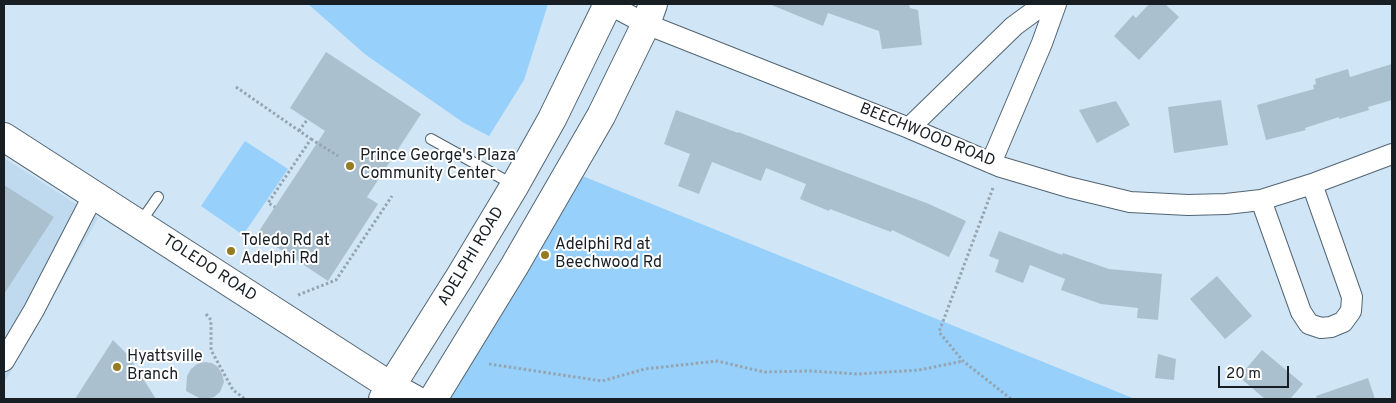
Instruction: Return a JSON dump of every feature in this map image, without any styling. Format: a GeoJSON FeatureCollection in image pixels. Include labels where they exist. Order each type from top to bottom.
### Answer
{"type":"FeatureCollection","features":[{"type":"Feature","properties":{"kind":"main road","name":"ADELPHI ROAD"},"geometry":{"type":"LineString","coordinates":[[396,395],[552,119],[608,4]]}},
{"type":"Feature","properties":{"kind":"main road"},"geometry":{"type":"LineString","coordinates":[[433,399],[515,265],[592,131],[649,14]]}},
{"type":"Feature","properties":{"kind":"main road","name":"TOLEDO ROAD"},"geometry":{"type":"LineString","coordinates":[[4,137],[139,224],[396,395]]}},
{"type":"Feature","properties":{"kind":"street","name":"BEECHWOOD ROAD"},"geometry":{"type":"LineString","coordinates":[[608,4],[649,14],[991,163],[1068,187],[1130,202],[1188,205],[1226,204],[1261,200],[1312,184],[1392,154]]}},
{"type":"Feature","properties":{"kind":"street"},"geometry":{"type":"LineString","coordinates":[[909,128],[1014,26],[1044,4]]}},
{"type":"Feature","properties":{"kind":"street"},"geometry":{"type":"LineString","coordinates":[[991,163],[1042,43],[1056,4]]}},
{"type":"Feature","properties":{"kind":"street"},"geometry":{"type":"LineString","coordinates":[[1261,200],[1301,312],[1309,324],[1321,328],[1331,327],[1343,322],[1351,311],[1352,297],[1312,184]]}},
{"type":"Feature","properties":{"kind":"street"},"geometry":{"type":"LineString","coordinates":[[4,361],[34,310],[93,196]]}},
{"type":"Feature","properties":{"kind":"lane"},"geometry":{"type":"LineString","coordinates":[[431,140],[515,186]]}},
{"type":"Feature","properties":{"kind":"lane"},"geometry":{"type":"LineString","coordinates":[[139,224],[158,197]]}},
{"type":"Feature","properties":{"kind":"path"},"geometry":{"type":"LineString","coordinates":[[236,87],[338,156]]}},
{"type":"Feature","properties":{"kind":"path"},"geometry":{"type":"LineString","coordinates":[[299,131],[307,120]]}},
{"type":"Feature","properties":{"kind":"path"},"geometry":{"type":"LineString","coordinates":[[275,207],[268,203],[311,139]]}},
{"type":"Feature","properties":{"kind":"path"},"geometry":{"type":"LineString","coordinates":[[993,188],[939,332],[964,361],[1012,399]]}},
{"type":"Feature","properties":{"kind":"path"},"geometry":{"type":"LineString","coordinates":[[295,296],[336,280],[392,196]]}},
{"type":"Feature","properties":{"kind":"path"},"geometry":{"type":"LineString","coordinates":[[206,314],[211,320],[211,350],[233,390],[245,399]]}},
{"type":"Feature","properties":{"kind":"path"},"geometry":{"type":"LineString","coordinates":[[489,364],[602,381],[645,369],[717,361],[764,372],[810,371],[858,374],[919,370],[964,361]]}},
{"type":"Feature","properties":{"kind":"shaded area"},"geometry":{"type":"Polygon","coordinates":[[[308,4],[548,4],[524,80],[489,136],[464,123],[366,55],[308,4]]]}},
{"type":"Feature","properties":{"kind":"shaded area"},"geometry":{"type":"Polygon","coordinates":[[[245,141],[288,169],[243,235],[201,206],[245,141]]]}},
{"type":"Feature","properties":{"kind":"shaded area"},"geometry":{"type":"Polygon","coordinates":[[[4,158],[98,218],[4,383],[4,158]]]}},
{"type":"Feature","properties":{"kind":"shaded area"},"geometry":{"type":"Polygon","coordinates":[[[570,171],[1135,399],[433,399],[570,171]]]}},
{"type":"Feature","properties":{"kind":"building"},"geometry":{"type":"Polygon","coordinates":[[[769,4],[909,4],[910,8],[918,10],[922,45],[882,49],[879,31],[828,13],[823,26],[769,4]]]}},
{"type":"Feature","properties":{"kind":"building"},"geometry":{"type":"Polygon","coordinates":[[[1149,4],[1165,4],[1179,17],[1139,60],[1114,36],[1133,15],[1136,18],[1149,4]]]}},
{"type":"Feature","properties":{"kind":"building","name":"Prince George's Plaza Community Center"},"geometry":{"type":"Polygon","coordinates":[[[326,52],[421,114],[367,197],[378,204],[328,281],[257,234],[325,131],[290,108],[326,52]]]}},
{"type":"Feature","properties":{"kind":"building"},"geometry":{"type":"Polygon","coordinates":[[[1392,64],[1392,100],[1368,107],[1369,110],[1305,128],[1306,130],[1266,140],[1257,105],[1314,89],[1315,79],[1348,69],[1350,77],[1392,64]]]}},
{"type":"Feature","properties":{"kind":"building"},"geometry":{"type":"Polygon","coordinates":[[[1221,100],[1228,145],[1174,153],[1168,107],[1221,100]]]}},
{"type":"Feature","properties":{"kind":"building"},"geometry":{"type":"Polygon","coordinates":[[[1116,101],[1130,125],[1097,143],[1079,110],[1116,101]]]}},
{"type":"Feature","properties":{"kind":"building"},"geometry":{"type":"Polygon","coordinates":[[[676,110],[929,204],[966,221],[949,257],[892,230],[891,232],[800,199],[806,184],[766,168],[761,181],[712,162],[699,194],[678,186],[690,154],[664,144],[676,110]]]}},
{"type":"Feature","properties":{"kind":"building"},"geometry":{"type":"Polygon","coordinates":[[[4,185],[54,217],[4,294],[4,185]]]}},
{"type":"Feature","properties":{"kind":"building"},"geometry":{"type":"Polygon","coordinates":[[[999,231],[1062,255],[1063,253],[1109,269],[1162,274],[1158,320],[1137,318],[1138,308],[1101,304],[1061,290],[1065,279],[1030,265],[1023,283],[995,272],[999,260],[989,256],[999,231]]]}},
{"type":"Feature","properties":{"kind":"building"},"geometry":{"type":"Polygon","coordinates":[[[1217,276],[1252,316],[1225,339],[1190,299],[1217,276]]]}},
{"type":"Feature","properties":{"kind":"building","name":"Hyattsville Branch"},"geometry":{"type":"Polygon","coordinates":[[[113,340],[128,355],[156,399],[75,399],[113,340]]]}},
{"type":"Feature","properties":{"kind":"building"},"geometry":{"type":"Polygon","coordinates":[[[1262,350],[1303,384],[1290,399],[1265,399],[1239,377],[1262,350]]]}},
{"type":"Feature","properties":{"kind":"building"},"geometry":{"type":"Polygon","coordinates":[[[1158,354],[1176,359],[1174,380],[1155,378],[1158,354]]]}},
{"type":"Feature","properties":{"kind":"building"},"geometry":{"type":"Polygon","coordinates":[[[204,362],[212,363],[218,367],[224,382],[220,392],[214,397],[206,399],[199,398],[186,391],[187,376],[191,369],[197,364],[204,362]]]}},
{"type":"Feature","properties":{"kind":"building"},"geometry":{"type":"Polygon","coordinates":[[[1368,378],[1375,399],[1317,399],[1316,396],[1368,378]]]}},
{"type":"Feature","properties":{"kind":"place","name":"Prince George's Plaza Community Center"},"geometry":{"type":"Point","coordinates":[350,166]}},
{"type":"Feature","properties":{"kind":"place","name":"Toledo Rd at Adelphi Rd"},"geometry":{"type":"Point","coordinates":[231,251]}},
{"type":"Feature","properties":{"kind":"place","name":"Adelphi Rd at Beechwood Rd"},"geometry":{"type":"Point","coordinates":[545,255]}},
{"type":"Feature","properties":{"kind":"place","name":"Hyattsville Branch"},"geometry":{"type":"Point","coordinates":[117,367]}}]}
